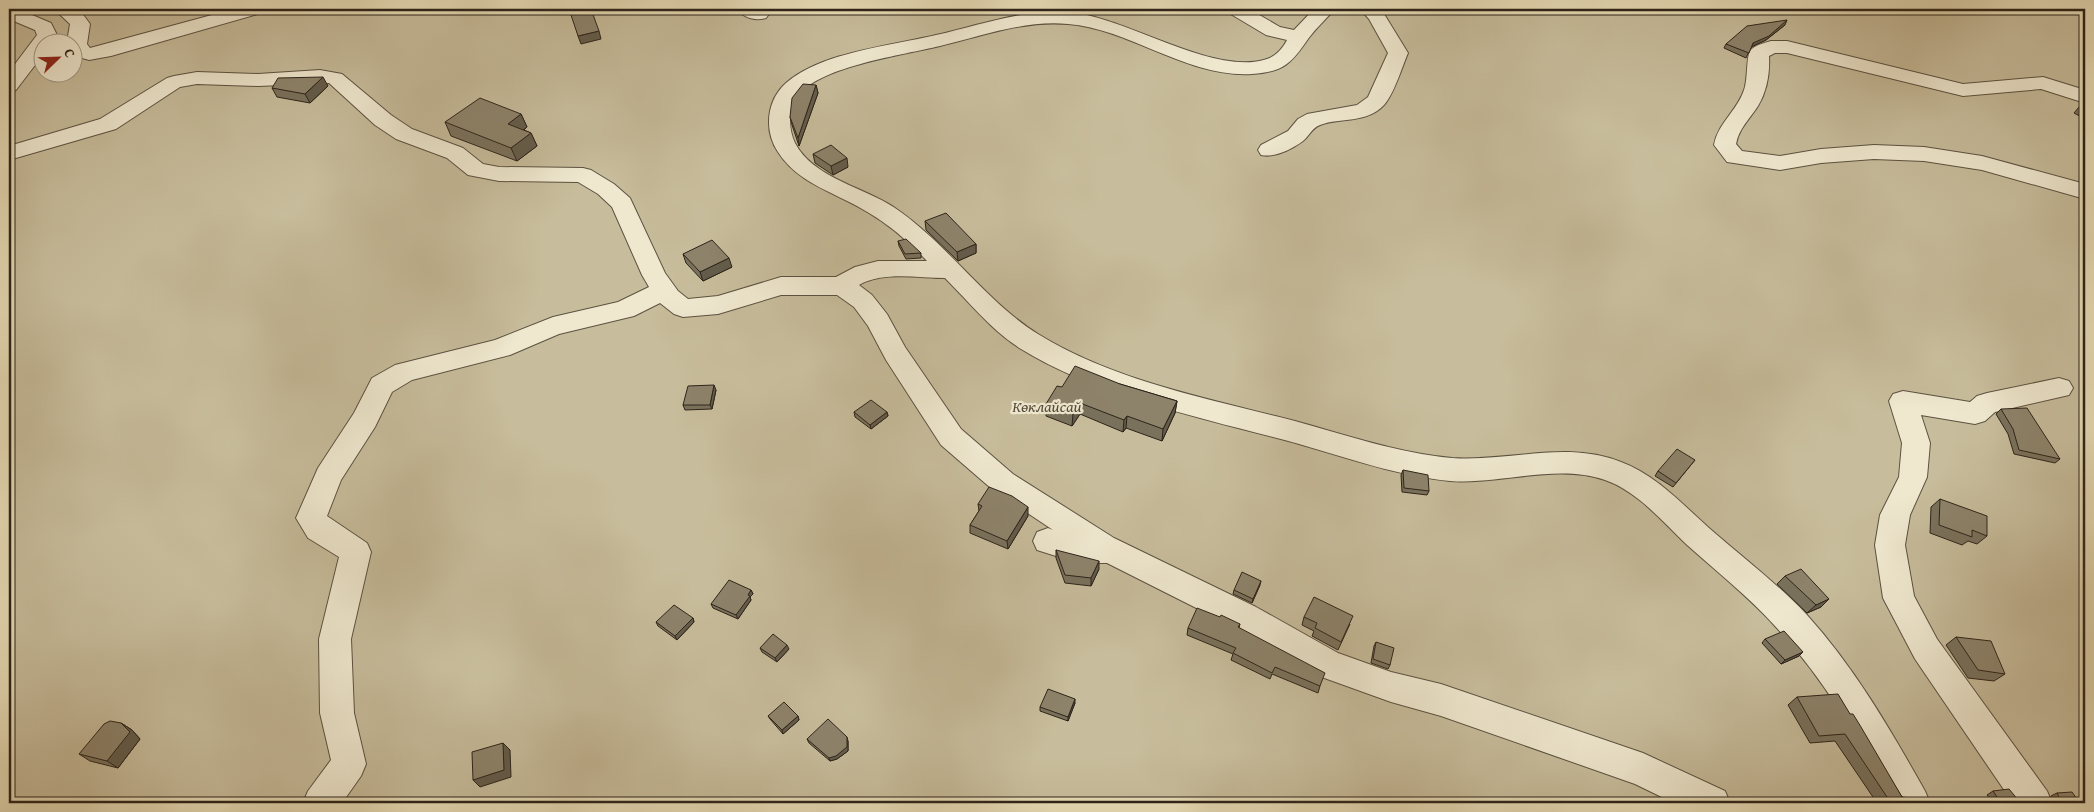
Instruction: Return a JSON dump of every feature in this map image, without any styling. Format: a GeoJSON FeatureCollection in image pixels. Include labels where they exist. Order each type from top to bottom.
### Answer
{"type":"FeatureCollection","features":[{"type":"Feature","properties":{"kind":"street"},"geometry":{"type":"LineString","coordinates":[[64,9],[72,13],[80,24],[77,44],[80,51],[89,54],[111,50],[254,9]]}},
{"type":"Feature","properties":{"kind":"street"},"geometry":{"type":"LineString","coordinates":[[1236,9],[1273,31],[1299,37]]}},
{"type":"Feature","properties":{"kind":"street"},"geometry":{"type":"LineString","coordinates":[[1325,9],[1299,37],[1297,44],[1285,59],[1264,67],[1251,68],[1211,63],[1117,29],[1076,19],[1027,19],[994,25],[861,59],[802,80],[787,94],[780,108],[781,140],[793,158],[807,170],[833,186],[866,200],[926,246],[1005,325],[1036,345],[1092,372],[1174,400],[1285,429],[1360,452],[1446,468],[1475,470],[1551,463],[1582,464],[1612,470],[1646,489],[1796,625],[1832,670],[1865,717],[1912,803]]}},
{"type":"Feature","properties":{"kind":"street"},"geometry":{"type":"LineString","coordinates":[[1269,150],[1296,136],[1306,124],[1315,119],[1347,115],[1365,110],[1377,100],[1398,53],[1377,16],[1370,9]]}},
{"type":"Feature","properties":{"kind":"street"},"geometry":{"type":"LineString","coordinates":[[9,12],[44,26],[46,32]]}},
{"type":"Feature","properties":{"kind":"street"},"geometry":{"type":"LineString","coordinates":[[2085,97],[2043,83],[1963,90],[1787,47],[1771,47],[1759,53],[1759,78],[1755,90],[1744,111],[1730,125],[1724,145],[1735,157],[1780,163],[1822,156],[1874,152],[1924,154],[1982,163],[2038,177],[2085,192]]}},
{"type":"Feature","properties":{"kind":"street"},"geometry":{"type":"LineString","coordinates":[[9,86],[32,57]]}},
{"type":"Feature","properties":{"kind":"street"},"geometry":{"type":"LineString","coordinates":[[9,152],[108,124],[174,82],[197,78],[258,80],[320,76],[334,78],[383,120],[404,134],[455,154],[476,170],[499,174],[562,173],[583,175],[606,189],[622,203],[654,275],[669,297],[683,308],[718,305],[781,286],[842,286],[863,301],[878,321],[895,353],[951,437],[1003,482],[1110,550],[1245,617],[1328,664],[1390,687],[1441,700],[1644,770],[1712,803]]}},
{"type":"Feature","properties":{"kind":"street"},"geometry":{"type":"LineString","coordinates":[[842,286],[848,279],[860,273],[883,270],[952,270]]}},
{"type":"Feature","properties":{"kind":"street"},"geometry":{"type":"LineString","coordinates":[[321,803],[349,764],[338,713],[335,639],[356,552],[319,530],[311,518],[328,476],[365,419],[382,385],[404,372],[501,348],[553,326],[625,310],[664,290]]}},
{"type":"Feature","properties":{"kind":"street"},"geometry":{"type":"LineString","coordinates":[[2034,803],[1926,649],[1899,598],[1890,545],[1895,516],[1913,477],[1916,444],[1903,401],[1975,413],[1986,403],[2059,388]]}},
{"type":"Feature","properties":{"kind":"street"},"geometry":{"type":"LineString","coordinates":[[1048,541],[1066,548],[1091,553],[1110,550]]}},
{"type":"Feature","properties":{"kind":"green space","name":"Көклайсай"},"geometry":{"type":"Polygon","coordinates":[[[9,9],[2085,9],[2085,803],[9,803],[9,9]]]}},
{"type":"Feature","properties":{"kind":"building"},"geometry":{"type":"Polygon","coordinates":[[[569,9],[591,9],[599,31],[578,36],[569,9]]]}},
{"type":"Feature","properties":{"kind":"building"},"geometry":{"type":"Polygon","coordinates":[[[1787,20],[1769,36],[1753,43],[1749,53],[1726,44],[1747,26],[1787,20]]]}},
{"type":"Feature","properties":{"kind":"building"},"geometry":{"type":"Polygon","coordinates":[[[323,77],[305,94],[272,88],[278,78],[323,77]]]}},
{"type":"Feature","properties":{"kind":"building"},"geometry":{"type":"Polygon","coordinates":[[[803,84],[816,85],[798,138],[790,117],[792,98],[803,84]]]}},
{"type":"Feature","properties":{"kind":"building"},"geometry":{"type":"Polygon","coordinates":[[[480,98],[521,114],[508,124],[531,133],[511,148],[445,122],[480,98]]]}},
{"type":"Feature","properties":{"kind":"building"},"geometry":{"type":"Polygon","coordinates":[[[831,145],[847,158],[831,166],[813,154],[831,145]]]}},
{"type":"Feature","properties":{"kind":"building"},"geometry":{"type":"Polygon","coordinates":[[[946,213],[976,244],[957,252],[925,221],[946,213]]]}},
{"type":"Feature","properties":{"kind":"building"},"geometry":{"type":"Polygon","coordinates":[[[906,239],[921,253],[905,254],[898,241],[906,239]]]}},
{"type":"Feature","properties":{"kind":"building"},"geometry":{"type":"Polygon","coordinates":[[[712,240],[729,258],[700,272],[683,254],[712,240]]]}},
{"type":"Feature","properties":{"kind":"building"},"geometry":{"type":"Polygon","coordinates":[[[1075,366],[1120,384],[1177,401],[1163,429],[1127,416],[1124,420],[1080,403],[1073,414],[1046,404],[1057,386],[1062,387],[1075,366]]]}},
{"type":"Feature","properties":{"kind":"building"},"geometry":{"type":"Polygon","coordinates":[[[714,385],[710,405],[683,405],[688,386],[714,385]]]}},
{"type":"Feature","properties":{"kind":"building"},"geometry":{"type":"Polygon","coordinates":[[[871,400],[887,412],[870,425],[854,412],[871,400]]]}},
{"type":"Feature","properties":{"kind":"building"},"geometry":{"type":"Polygon","coordinates":[[[2027,408],[2060,459],[2019,450],[2013,429],[2001,409],[2027,408]]]}},
{"type":"Feature","properties":{"kind":"building"},"geometry":{"type":"Polygon","coordinates":[[[1677,449],[1695,460],[1676,483],[1658,471],[1677,449]]]}},
{"type":"Feature","properties":{"kind":"building"},"geometry":{"type":"Polygon","coordinates":[[[1403,470],[1428,475],[1429,491],[1404,488],[1403,470]]]}},
{"type":"Feature","properties":{"kind":"building"},"geometry":{"type":"Polygon","coordinates":[[[989,487],[1012,496],[1028,507],[1007,541],[970,525],[982,506],[978,504],[989,487]]]}},
{"type":"Feature","properties":{"kind":"building"},"geometry":{"type":"Polygon","coordinates":[[[1940,499],[1987,516],[1987,536],[1972,530],[1972,537],[1939,525],[1940,499]]]}},
{"type":"Feature","properties":{"kind":"building"},"geometry":{"type":"Polygon","coordinates":[[[1056,550],[1099,561],[1091,578],[1065,575],[1056,550]]]}},
{"type":"Feature","properties":{"kind":"building"},"geometry":{"type":"Polygon","coordinates":[[[1801,569],[1829,599],[1816,605],[1785,576],[1801,569]]]}},
{"type":"Feature","properties":{"kind":"building"},"geometry":{"type":"Polygon","coordinates":[[[1242,572],[1261,581],[1253,599],[1234,590],[1242,572]]]}},
{"type":"Feature","properties":{"kind":"building"},"geometry":{"type":"Polygon","coordinates":[[[729,580],[751,590],[748,595],[750,596],[736,615],[711,604],[729,580]]]}},
{"type":"Feature","properties":{"kind":"building"},"geometry":{"type":"Polygon","coordinates":[[[1314,597],[1353,616],[1341,642],[1315,628],[1317,623],[1304,617],[1314,597]]]}},
{"type":"Feature","properties":{"kind":"building"},"geometry":{"type":"Polygon","coordinates":[[[674,605],[693,618],[675,636],[656,622],[674,605]]]}},
{"type":"Feature","properties":{"kind":"building"},"geometry":{"type":"Polygon","coordinates":[[[1197,608],[1220,617],[1221,615],[1240,624],[1238,627],[1325,673],[1320,686],[1275,667],[1272,673],[1233,653],[1236,648],[1188,628],[1197,608]]]}},
{"type":"Feature","properties":{"kind":"building"},"geometry":{"type":"Polygon","coordinates":[[[1784,631],[1803,652],[1785,660],[1765,639],[1784,631]]]}},
{"type":"Feature","properties":{"kind":"building"},"geometry":{"type":"Polygon","coordinates":[[[773,634],[787,645],[775,658],[760,648],[773,634]]]}},
{"type":"Feature","properties":{"kind":"building"},"geometry":{"type":"Polygon","coordinates":[[[1956,637],[1991,641],[2005,674],[1978,670],[1956,637]]]}},
{"type":"Feature","properties":{"kind":"building"},"geometry":{"type":"Polygon","coordinates":[[[1376,642],[1394,648],[1390,665],[1373,659],[1376,642]]]}},
{"type":"Feature","properties":{"kind":"building"},"geometry":{"type":"Polygon","coordinates":[[[1048,689],[1075,699],[1068,717],[1040,707],[1048,689]]]}},
{"type":"Feature","properties":{"kind":"building"},"geometry":{"type":"Polygon","coordinates":[[[1838,694],[1850,714],[1853,714],[1902,797],[1910,798],[1913,803],[1891,803],[1845,734],[1819,736],[1797,697],[1838,694]]]}},
{"type":"Feature","properties":{"kind":"building"},"geometry":{"type":"Polygon","coordinates":[[[784,702],[798,716],[782,730],[768,716],[784,702]]]}},
{"type":"Feature","properties":{"kind":"building"},"geometry":{"type":"Polygon","coordinates":[[[828,719],[847,737],[847,747],[836,756],[829,758],[807,739],[828,719]]]}},
{"type":"Feature","properties":{"kind":"building"},"geometry":{"type":"Polygon","coordinates":[[[110,721],[121,723],[130,732],[107,761],[79,754],[104,724],[110,721]]]}},
{"type":"Feature","properties":{"kind":"building"},"geometry":{"type":"Polygon","coordinates":[[[503,743],[504,770],[473,780],[472,752],[503,743]]]}},
{"type":"Feature","properties":{"kind":"building"},"geometry":{"type":"Polygon","coordinates":[[[2009,789],[2019,801],[2058,801],[2060,799],[2057,793],[2072,792],[2080,803],[2001,803],[1993,791],[2009,789]]]}}]}
